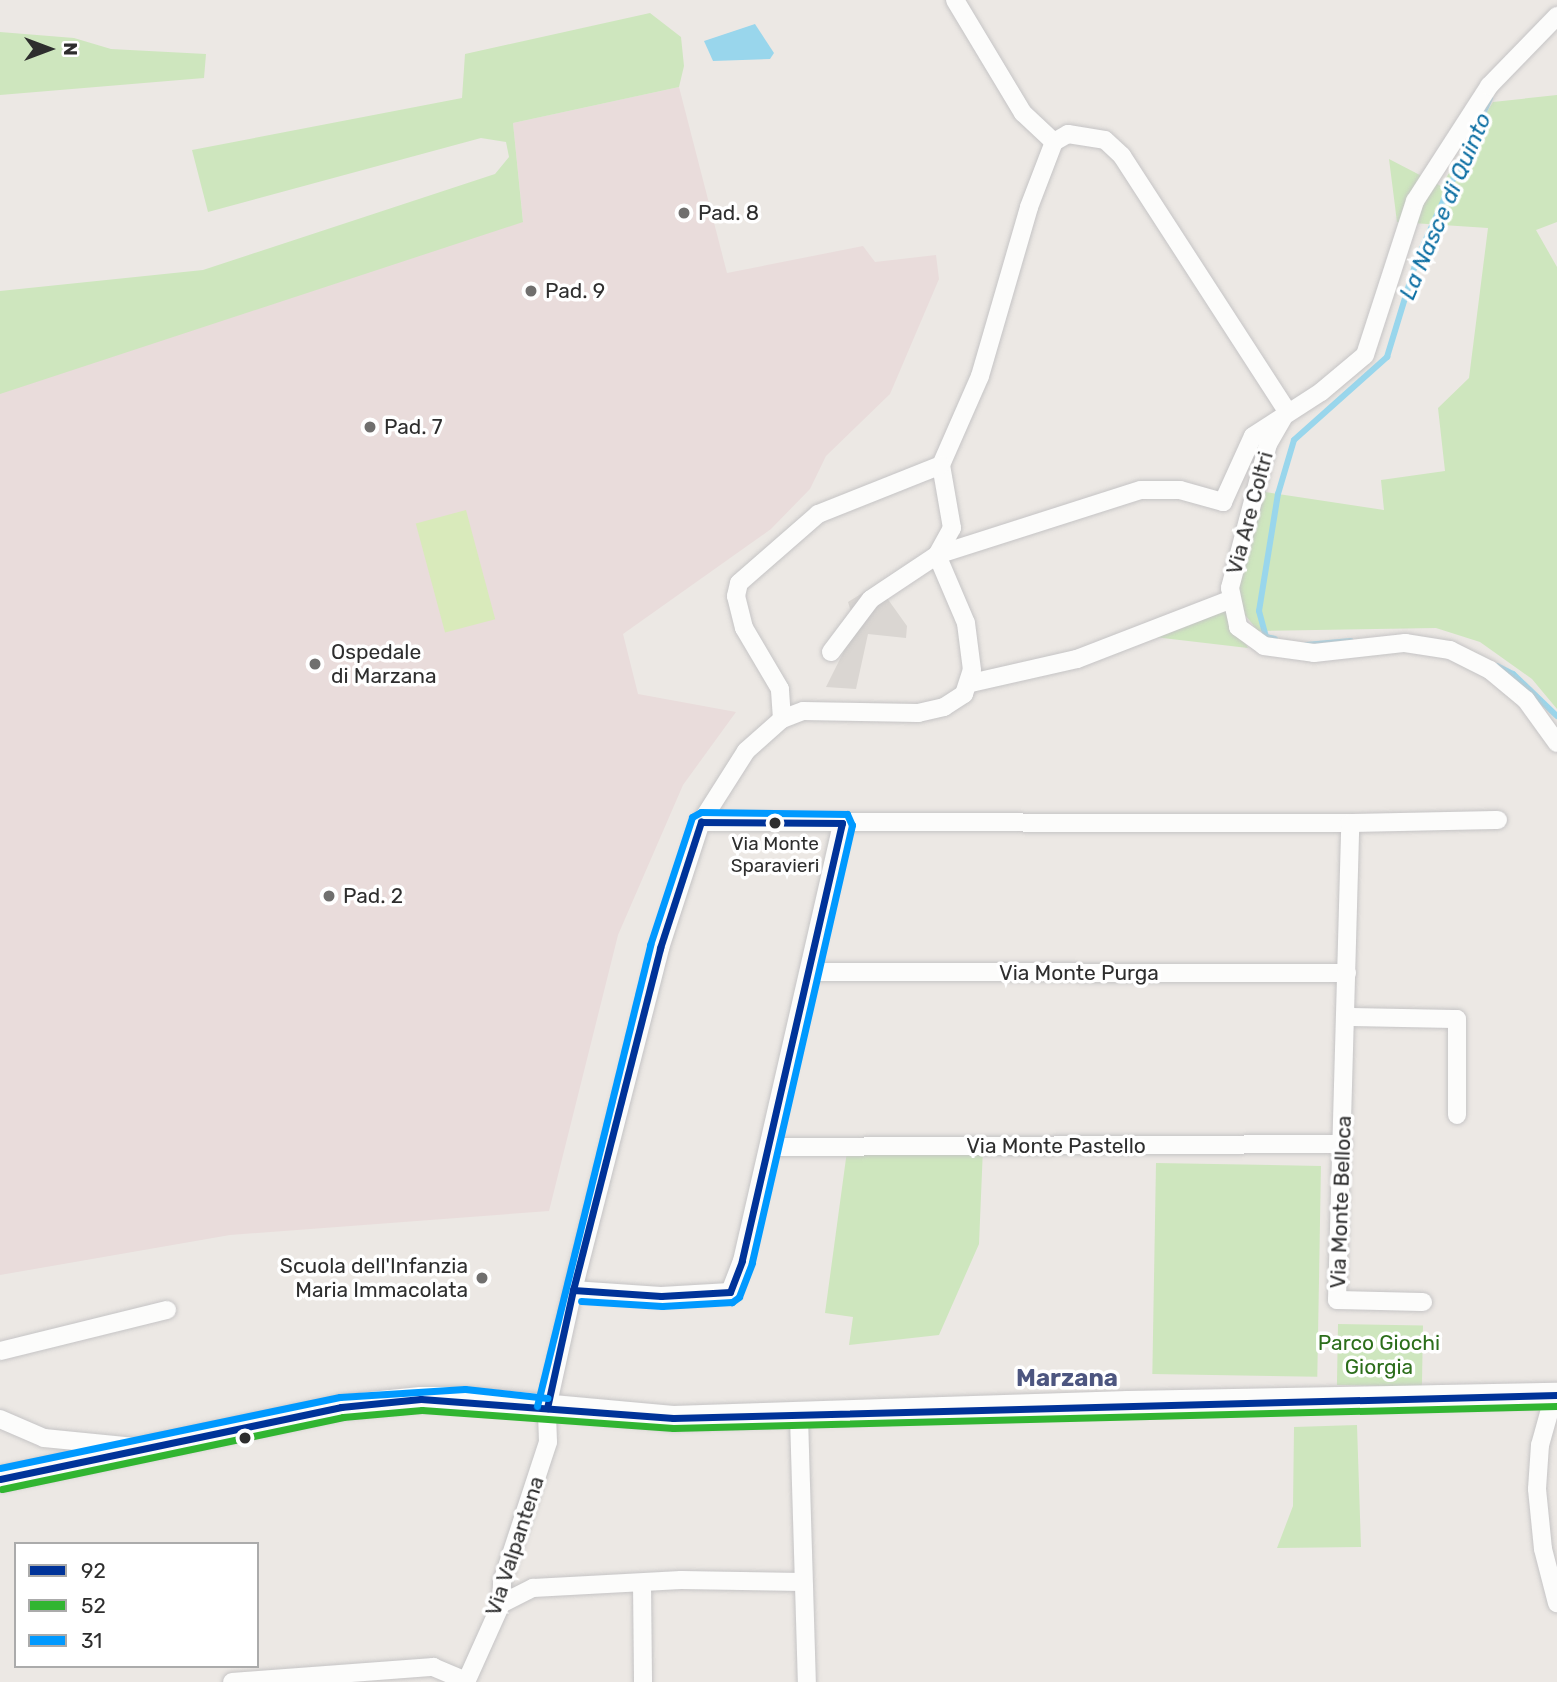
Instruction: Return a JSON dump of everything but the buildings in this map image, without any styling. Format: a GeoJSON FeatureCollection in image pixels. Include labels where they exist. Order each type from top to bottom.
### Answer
{"type":"FeatureCollection","features":[{"type":"Feature","properties":{"kind":"street"},"geometry":{"type":"LineString","coordinates":[[955,0],[1023,113],[1054,142]]}},
{"type":"Feature","properties":{"kind":"street"},"geometry":{"type":"LineString","coordinates":[[831,652],[872,599],[937,555],[1140,490],[1180,490],[1223,502],[1253,436],[1287,411],[1321,392],[1365,355],[1415,201],[1489,86],[1557,16]]}},
{"type":"Feature","properties":{"kind":"street"},"geometry":{"type":"LineString","coordinates":[[937,555],[952,528],[942,465],[980,376],[1029,207],[1054,142],[1068,134],[1105,140],[1122,156],[1287,411]]}},
{"type":"Feature","properties":{"kind":"street","name":"Via Are Coltri"},"geometry":{"type":"LineString","coordinates":[[971,683],[986,683],[1099,652],[1229,600],[1268,444],[1287,411]]}},
{"type":"Feature","properties":{"kind":"street"},"geometry":{"type":"LineString","coordinates":[[937,555],[966,623],[971,683],[954,702],[918,713],[803,711],[782,719],[780,689],[744,628],[736,596],[739,583],[818,514],[942,465]]}},
{"type":"Feature","properties":{"kind":"street"},"geometry":{"type":"LineString","coordinates":[[1229,600],[1238,627],[1264,646],[1314,653],[1405,643],[1450,650],[1490,670],[1526,700],[1557,743]]}},
{"type":"Feature","properties":{"kind":"street","name":"Via Valpantena"},"geometry":{"type":"LineString","coordinates":[[232,1682],[433,1667],[466,1681],[501,1604],[502,1582],[548,1442],[547,1408],[573,1290],[660,948],[701,822],[746,751],[782,719]]}},
{"type":"Feature","properties":{"kind":"street"},"geometry":{"type":"LineString","coordinates":[[701,822],[1350,823],[1498,820]]}},
{"type":"Feature","properties":{"kind":"street"},"geometry":{"type":"LineString","coordinates":[[573,1290],[661,1296],[730,1292],[769,1147],[842,822]]}},
{"type":"Feature","properties":{"kind":"street","name":"Via Monte Belloca"},"geometry":{"type":"LineString","coordinates":[[1350,823],[1348,1017],[1337,1300],[1423,1302]]}},
{"type":"Feature","properties":{"kind":"street","name":"Via Monte Purga"},"geometry":{"type":"LineString","coordinates":[[810,972],[1348,973]]}},
{"type":"Feature","properties":{"kind":"street"},"geometry":{"type":"LineString","coordinates":[[1348,1017],[1457,1019],[1457,1115]]}},
{"type":"Feature","properties":{"kind":"street","name":"Via Monte Pastello"},"geometry":{"type":"LineString","coordinates":[[769,1147],[1343,1144]]}},
{"type":"Feature","properties":{"kind":"street"},"geometry":{"type":"LineString","coordinates":[[0,1351],[167,1310]]}},
{"type":"Feature","properties":{"kind":"street"},"geometry":{"type":"LineString","coordinates":[[0,1479],[341,1407],[394,1402],[465,1399],[673,1418],[799,1418],[1114,1403],[1556,1395],[1540,1445],[1537,1489],[1543,1549],[1557,1604]]}},
{"type":"Feature","properties":{"kind":"street"},"geometry":{"type":"LineString","coordinates":[[799,1418],[807,1682]]}},
{"type":"Feature","properties":{"kind":"street"},"geometry":{"type":"LineString","coordinates":[[0,1419],[44,1438],[102,1441],[142,1449]]}},
{"type":"Feature","properties":{"kind":"street"},"geometry":{"type":"LineString","coordinates":[[501,1604],[533,1588],[642,1583],[803,1582]]}},
{"type":"Feature","properties":{"kind":"street"},"geometry":{"type":"LineString","coordinates":[[642,1583],[643,1682]]}},
{"type":"Feature","properties":{"kind":"shaded area","name":"Ospedale di Marzana"},"geometry":{"type":"Polygon","coordinates":[[[679,87],[727,273],[863,246],[875,262],[936,255],[939,279],[890,394],[826,456],[810,489],[771,529],[623,634],[638,694],[736,712],[683,785],[618,935],[549,1211],[230,1235],[0,1275],[0,393],[523,221],[513,123],[679,87]]]}},
{"type":"Feature","properties":{"kind":"shaded area"},"geometry":{"type":"Polygon","coordinates":[[[877,584],[907,626],[906,638],[868,634],[856,689],[826,687],[856,627],[848,602],[877,584]]]}},
{"type":"Feature","properties":{"kind":"green space"},"geometry":{"type":"Polygon","coordinates":[[[650,13],[681,37],[684,66],[679,87],[513,123],[523,222],[0,394],[0,291],[203,270],[495,174],[509,157],[506,142],[481,138],[208,212],[192,150],[462,98],[465,54],[650,13]]]}},
{"type":"Feature","properties":{"kind":"green space"},"geometry":{"type":"Polygon","coordinates":[[[0,32],[74,38],[111,49],[206,54],[204,78],[0,95],[0,32]]]}},
{"type":"Feature","properties":{"kind":"green space"},"geometry":{"type":"Polygon","coordinates":[[[1557,95],[1557,222],[1536,230],[1557,267],[1557,709],[1532,679],[1480,642],[1436,628],[1258,631],[1233,600],[1265,492],[1384,510],[1381,480],[1445,471],[1438,408],[1469,378],[1488,228],[1397,222],[1389,159],[1441,186],[1493,102],[1557,95]]]}},
{"type":"Feature","properties":{"kind":"green space"},"geometry":{"type":"Polygon","coordinates":[[[466,510],[495,619],[445,633],[416,523],[466,510]]]}},
{"type":"Feature","properties":{"kind":"green space"},"geometry":{"type":"Polygon","coordinates":[[[1224,606],[1248,648],[1154,637],[1224,606]]]}},
{"type":"Feature","properties":{"kind":"green space"},"geometry":{"type":"Polygon","coordinates":[[[983,1148],[979,1244],[939,1335],[849,1345],[853,1317],[825,1313],[847,1151],[983,1148]]]}},
{"type":"Feature","properties":{"kind":"green space"},"geometry":{"type":"Polygon","coordinates":[[[1156,1163],[1321,1166],[1317,1377],[1152,1374],[1156,1163]]]}},
{"type":"Feature","properties":{"kind":"green space","name":"Parco Giochi Giorgia"},"geometry":{"type":"Polygon","coordinates":[[[1338,1324],[1423,1325],[1422,1386],[1337,1385],[1338,1324]]]}},
{"type":"Feature","properties":{"kind":"green space"},"geometry":{"type":"Polygon","coordinates":[[[1357,1425],[1361,1547],[1277,1548],[1293,1506],[1294,1427],[1357,1425]]]}},
{"type":"Feature","properties":{"kind":"water"},"geometry":{"type":"Polygon","coordinates":[[[755,24],[774,53],[770,59],[713,61],[704,41],[755,24]]]}},
{"type":"Feature","properties":{"kind":"waterway","name":"La Nasce di Quinto"},"geometry":{"type":"LineString","coordinates":[[1275,639],[1266,637],[1259,611],[1278,494],[1294,440],[1387,357],[1417,259],[1490,98]]}},
{"type":"Feature","properties":{"kind":"waterway","name":"La Nasce di Quinto"},"geometry":{"type":"LineString","coordinates":[[1306,645],[1351,641]]}},
{"type":"Feature","properties":{"kind":"waterway","name":"La Nasce di Quinto"},"geometry":{"type":"LineString","coordinates":[[1497,666],[1513,674],[1557,716]]}},
{"type":"Feature","properties":{"kind":"transit line","name":"31"},"geometry":{"type":"LineString","coordinates":[[537,1406],[650,945],[692,817],[701,812],[847,814],[852,825],[752,1263],[739,1297],[732,1302],[662,1306],[581,1301]]}},
{"type":"Feature","properties":{"kind":"transit line","name":"92"},"geometry":{"type":"LineString","coordinates":[[701,822],[842,823],[742,1261],[730,1292],[661,1296],[573,1290],[660,948],[701,822]]}},
{"type":"Feature","properties":{"kind":"transit line","name":"92"},"geometry":{"type":"LineString","coordinates":[[547,1408],[573,1290]]}},
{"type":"Feature","properties":{"kind":"transit line","name":"31"},"geometry":{"type":"LineString","coordinates":[[0,1468],[340,1397],[465,1389],[548,1398]]}},
{"type":"Feature","properties":{"kind":"transit line","name":"92"},"geometry":{"type":"LineString","coordinates":[[0,1479],[341,1407],[421,1399],[673,1418],[1557,1395]]}},
{"type":"Feature","properties":{"kind":"transit line","name":"52"},"geometry":{"type":"LineString","coordinates":[[2,1489],[343,1417],[422,1410],[673,1428],[1557,1406]]}},
{"type":"Feature","properties":{"kind":"place","name":"Pad. 8"},"geometry":{"type":"Point","coordinates":[684,213]}},
{"type":"Feature","properties":{"kind":"place","name":"Pad. 9"},"geometry":{"type":"Point","coordinates":[531,291]}},
{"type":"Feature","properties":{"kind":"place","name":"Pad. 7"},"geometry":{"type":"Point","coordinates":[370,427]}},
{"type":"Feature","properties":{"kind":"place","name":"Ospedale di Marzana"},"geometry":{"type":"Point","coordinates":[315,664]}},
{"type":"Feature","properties":{"kind":"place","name":"Via Monte Sparavieri"},"geometry":{"type":"Point","coordinates":[775,823]}},
{"type":"Feature","properties":{"kind":"place","name":"Pad. 2"},"geometry":{"type":"Point","coordinates":[329,896]}},
{"type":"Feature","properties":{"kind":"place","name":"Scuola dell'Infanzia Maria Immacolata"},"geometry":{"type":"Point","coordinates":[482,1278]}},
{"type":"Feature","properties":{"kind":"district","name":"Marzana"},"geometry":{"type":"Point","coordinates":[1067,1379]}}]}
